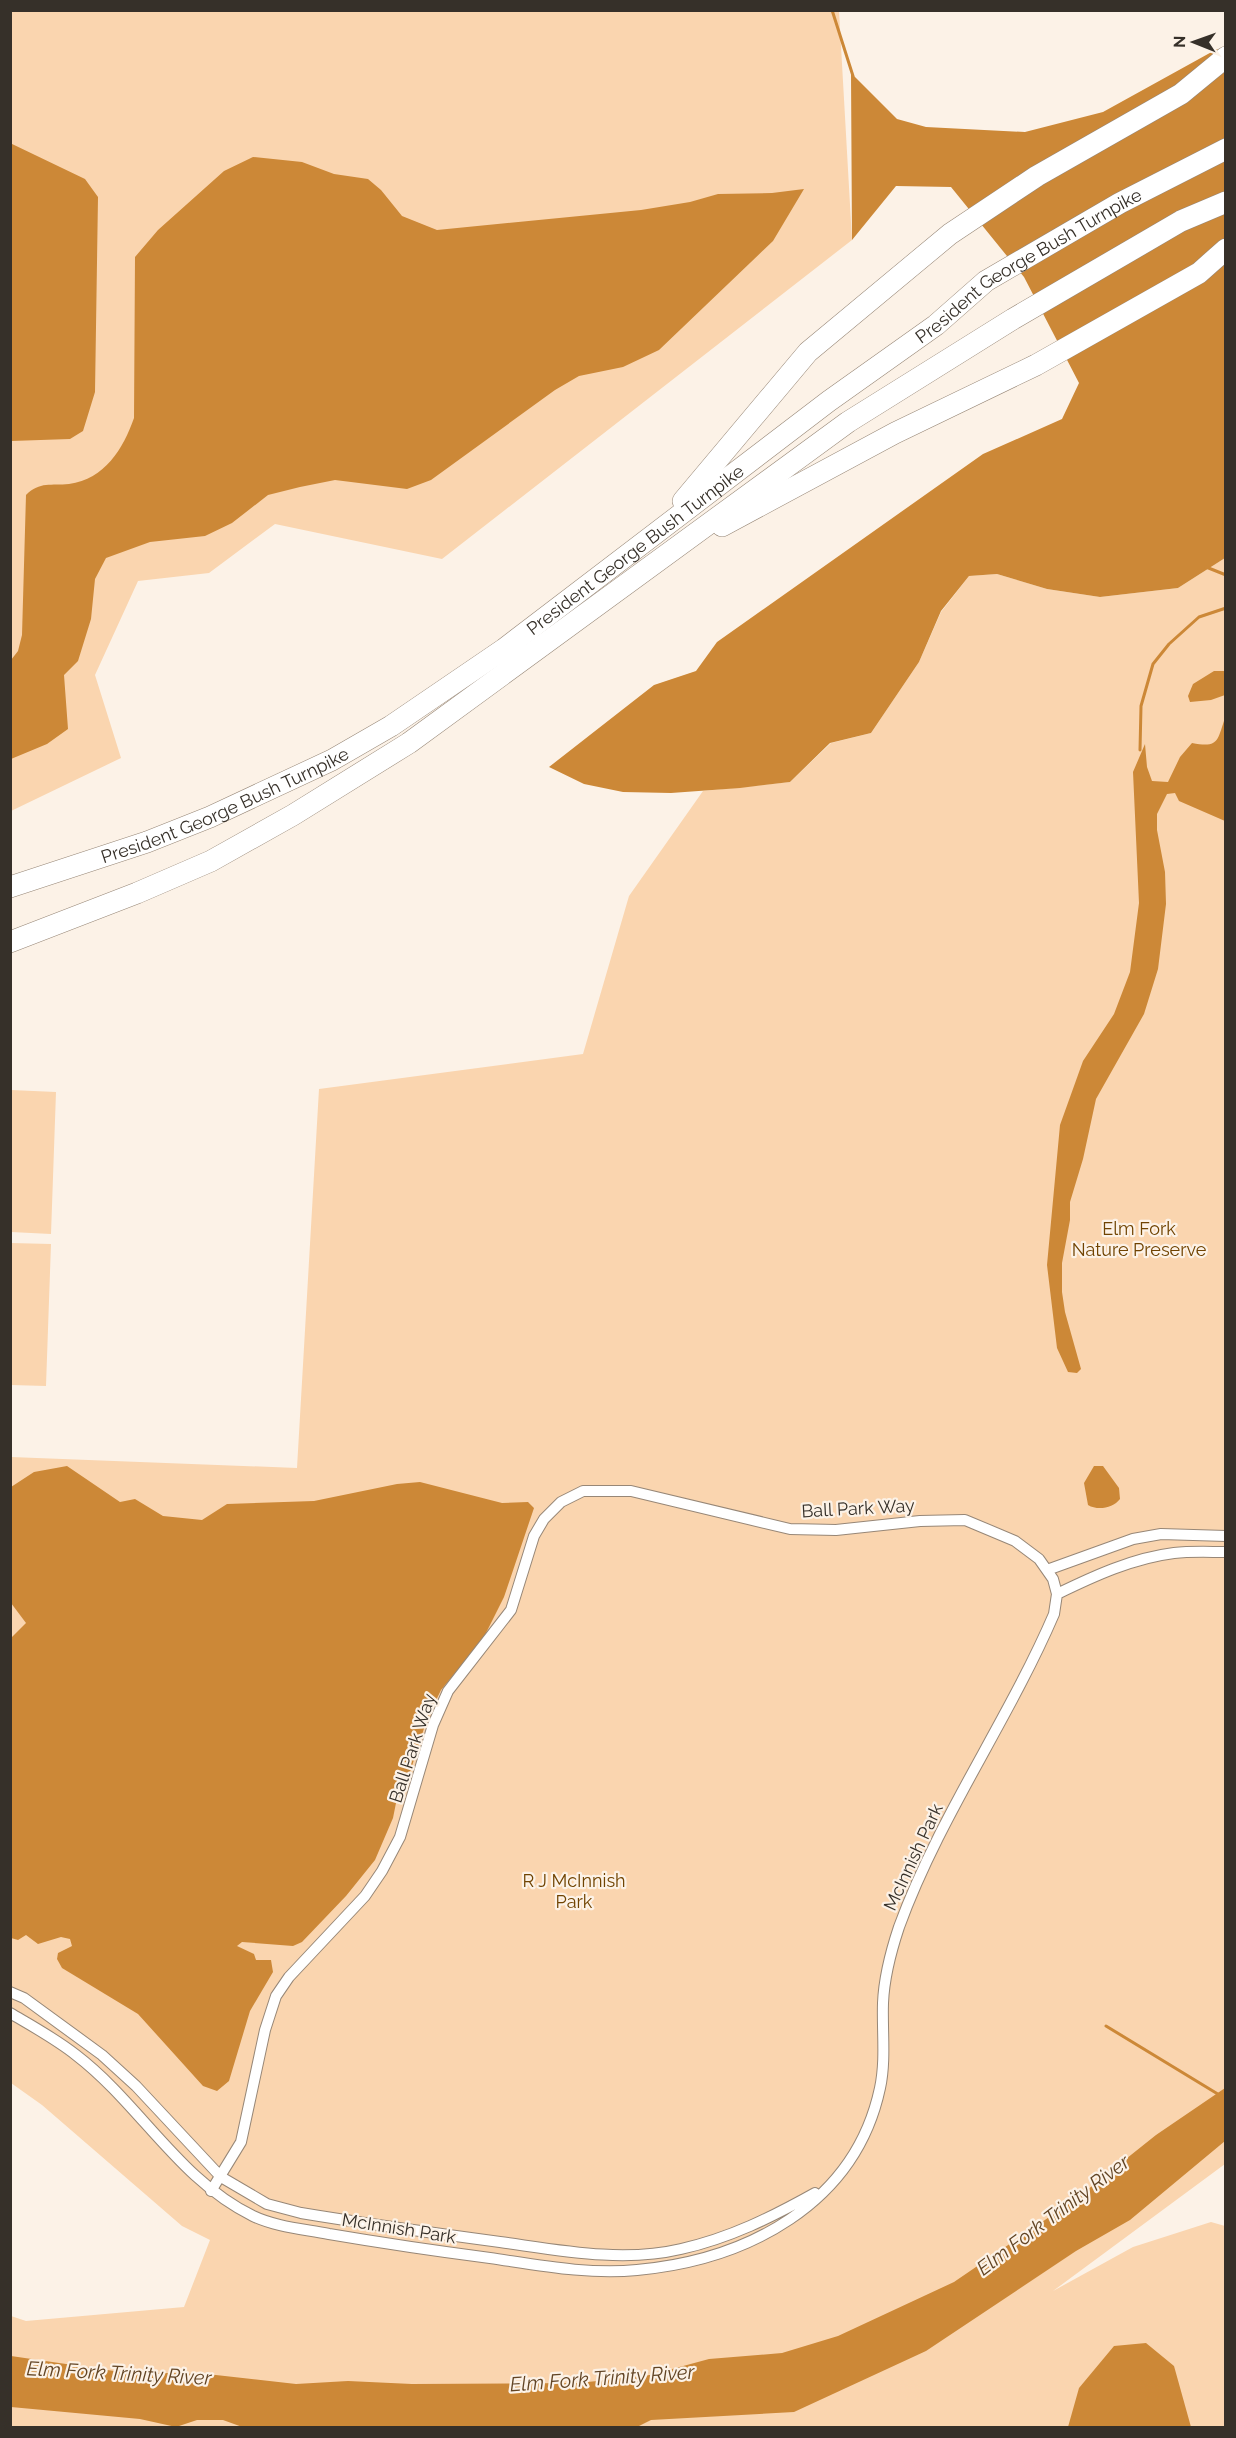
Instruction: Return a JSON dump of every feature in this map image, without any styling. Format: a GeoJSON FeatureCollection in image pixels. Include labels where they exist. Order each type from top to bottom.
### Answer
{"type":"FeatureCollection","features":[{"type":"Feature","properties":{"kind":"highway"},"geometry":{"type":"LineString","coordinates":[[641,544],[698,485],[808,352],[950,234],[1036,176],[1181,94],[1226,57]]}},
{"type":"Feature","properties":{"kind":"highway","name":"President George Bush Turnpike"},"geometry":{"type":"LineString","coordinates":[[13,886],[147,842],[220,812],[332,760],[447,690],[504,649],[829,401],[936,325],[986,281],[1120,203],[1226,150]]}},
{"type":"Feature","properties":{"kind":"highway","name":"President George Bush Turnpike"},"geometry":{"type":"LineString","coordinates":[[10,942],[137,893],[211,861],[293,815],[409,742],[848,422],[1013,319],[1181,221],[1226,202]]}},
{"type":"Feature","properties":{"kind":"highway"},"geometry":{"type":"LineString","coordinates":[[650,565],[895,433],[1036,365],[1199,273],[1226,249]]}},
{"type":"Feature","properties":{"kind":"street","name":"Ball Park Way"},"geometry":{"type":"LineString","coordinates":[[211,2192],[241,2142],[265,2030],[276,1996],[289,1977],[365,1896],[382,1871],[400,1837],[433,1725],[448,1691],[511,1610],[534,1536],[544,1519],[561,1502],[583,1491],[631,1491],[790,1528],[846,1529],[920,1521],[965,1521],[1015,1541],[1039,1559],[1047,1570],[1057,1594]]}},
{"type":"Feature","properties":{"kind":"street"},"geometry":{"type":"LineString","coordinates":[[1047,1570],[1133,1539],[1161,1534],[1226,1536]]}},
{"type":"Feature","properties":{"kind":"street"},"geometry":{"type":"LineString","coordinates":[[1057,1594],[1096,1575],[1142,1559],[1175,1553],[1226,1551]]}},
{"type":"Feature","properties":{"kind":"street","name":"McInnish Park"},"geometry":{"type":"LineString","coordinates":[[10,2013],[77,2055],[211,2192],[256,2217],[286,2226],[382,2244],[579,2270],[635,2271],[716,2256],[753,2242],[787,2223],[835,2182],[856,2149],[872,2116],[881,2086],[883,2002],[896,1935],[918,1877],[1046,1632],[1054,1614],[1057,1594]]}},
{"type":"Feature","properties":{"kind":"street","name":"McInnish Park"},"geometry":{"type":"LineString","coordinates":[[10,1992],[24,1998],[102,2055],[136,2086],[221,2177],[267,2204],[301,2213],[597,2254],[680,2250],[760,2224],[835,2182]]}},
{"type":"Feature","properties":{"kind":"green space"},"geometry":{"type":"Polygon","coordinates":[[[11,11],[839,11],[852,240],[442,559],[275,524],[209,573],[138,581],[95,675],[121,758],[11,811],[11,11]]]}},
{"type":"Feature","properties":{"kind":"green space"},"geometry":{"type":"Polygon","coordinates":[[[1225,558],[1225,2164],[1053,2291],[1133,2247],[1211,2222],[1225,2226],[1225,2427],[11,2427],[11,2316],[26,2321],[184,2307],[210,2240],[182,2226],[42,2105],[11,2083],[11,1457],[297,1468],[319,1089],[583,1054],[629,896],[703,791],[790,782],[831,743],[871,733],[919,662],[941,612],[969,576],[997,574],[1047,589],[1100,597],[1178,588],[1225,558]]]}},
{"type":"Feature","properties":{"kind":"green space"},"geometry":{"type":"Polygon","coordinates":[[[11,1090],[56,1092],[51,1234],[11,1232],[11,1090]]]}},
{"type":"Feature","properties":{"kind":"green space"},"geometry":{"type":"Polygon","coordinates":[[[11,1243],[51,1244],[46,1386],[11,1385],[11,1243]]]}},
{"type":"Feature","properties":{"kind":"water"},"geometry":{"type":"Polygon","coordinates":[[[1217,49],[1226,59],[1225,558],[1178,588],[1100,597],[1047,589],[997,574],[969,576],[941,611],[919,662],[871,733],[830,743],[790,782],[671,793],[623,792],[584,784],[549,767],[654,685],[696,671],[717,642],[983,454],[1062,419],[1079,383],[1024,277],[951,187],[896,186],[852,240],[851,73],[897,119],[926,127],[1025,132],[1103,112],[1217,49]]]}},
{"type":"Feature","properties":{"kind":"water"},"geometry":{"type":"Polygon","coordinates":[[[10,143],[85,179],[98,197],[95,392],[83,431],[70,439],[11,441],[10,143]]]}},
{"type":"Feature","properties":{"kind":"water"},"geometry":{"type":"Polygon","coordinates":[[[253,157],[302,162],[334,174],[368,179],[381,190],[402,216],[437,230],[641,210],[690,202],[718,194],[772,193],[804,189],[773,241],[659,350],[623,367],[579,376],[555,390],[431,480],[407,489],[335,480],[300,487],[268,495],[232,523],[205,536],[150,542],[106,558],[95,579],[91,619],[78,661],[64,675],[68,729],[47,744],[11,759],[11,660],[18,651],[22,635],[26,495],[41,486],[69,484],[93,476],[111,461],[118,451],[134,418],[135,257],[158,230],[224,171],[253,157]]]}},
{"type":"Feature","properties":{"kind":"water"},"geometry":{"type":"Polygon","coordinates":[[[1214,671],[1225,671],[1225,695],[1211,700],[1190,702],[1188,696],[1193,684],[1214,671]]]}},
{"type":"Feature","properties":{"kind":"water"},"geometry":{"type":"Polygon","coordinates":[[[1225,718],[1225,821],[1179,801],[1175,793],[1167,794],[1157,814],[1157,830],[1165,872],[1166,904],[1158,969],[1144,1014],[1096,1099],[1083,1159],[1070,1202],[1070,1220],[1062,1263],[1062,1292],[1065,1312],[1081,1369],[1077,1373],[1068,1372],[1057,1348],[1047,1265],[1060,1125],[1083,1061],[1114,1014],[1130,972],[1139,903],[1133,772],[1145,744],[1147,767],[1152,781],[1168,782],[1180,757],[1192,743],[1207,744],[1216,741],[1225,718]]]}},
{"type":"Feature","properties":{"kind":"water"},"geometry":{"type":"Polygon","coordinates":[[[67,1466],[120,1502],[135,1499],[163,1516],[202,1520],[227,1504],[314,1501],[397,1484],[420,1482],[502,1503],[528,1502],[534,1508],[504,1597],[482,1641],[441,1690],[427,1719],[405,1788],[396,1803],[393,1818],[375,1860],[346,1896],[302,1942],[293,1946],[242,1942],[237,1946],[254,1954],[256,1960],[271,1960],[273,1972],[250,2011],[229,2081],[217,2091],[203,2086],[138,2014],[62,1968],[57,1959],[58,1953],[72,1946],[70,1939],[61,1937],[38,1944],[26,1935],[18,1940],[11,1938],[10,1639],[26,1623],[11,1603],[11,1487],[34,1472],[67,1466]]]}},
{"type":"Feature","properties":{"kind":"water"},"geometry":{"type":"Polygon","coordinates":[[[1094,1466],[1103,1466],[1119,1488],[1120,1499],[1109,1506],[1096,1508],[1088,1505],[1084,1483],[1094,1466]]]}},
{"type":"Feature","properties":{"kind":"water","name":"Elm Fork Trinity River"},"geometry":{"type":"Polygon","coordinates":[[[1225,2088],[1225,2141],[1130,2220],[1076,2251],[926,2351],[794,2412],[651,2420],[635,2428],[245,2428],[223,2420],[197,2420],[176,2427],[140,2419],[11,2407],[11,2356],[121,2372],[207,2374],[296,2384],[348,2381],[412,2384],[579,2383],[650,2375],[709,2359],[782,2353],[838,2336],[954,2282],[1077,2198],[1156,2135],[1225,2088]]]}},
{"type":"Feature","properties":{"kind":"water"},"geometry":{"type":"Polygon","coordinates":[[[1146,2343],[1174,2366],[1191,2427],[1068,2427],[1079,2388],[1114,2346],[1146,2343]]]}},
{"type":"Feature","properties":{"kind":"waterway"},"geometry":{"type":"LineString","coordinates":[[832,10],[853,76]]}},
{"type":"Feature","properties":{"kind":"waterway"},"geometry":{"type":"LineString","coordinates":[[1206,567],[1226,575]]}},
{"type":"Feature","properties":{"kind":"waterway"},"geometry":{"type":"LineString","coordinates":[[1140,750],[1141,706],[1153,664],[1169,644],[1199,617],[1226,608]]}},
{"type":"Feature","properties":{"kind":"waterway"},"geometry":{"type":"LineString","coordinates":[[1106,2026],[1226,2099]]}},
{"type":"Feature","properties":{"kind":"park label","name":"Elm Fork Nature Preserve"},"geometry":{"type":"Point","coordinates":[1139,1238]}},
{"type":"Feature","properties":{"kind":"park label","name":"R J McInnish Park"},"geometry":{"type":"Point","coordinates":[574,1890]}}]}
